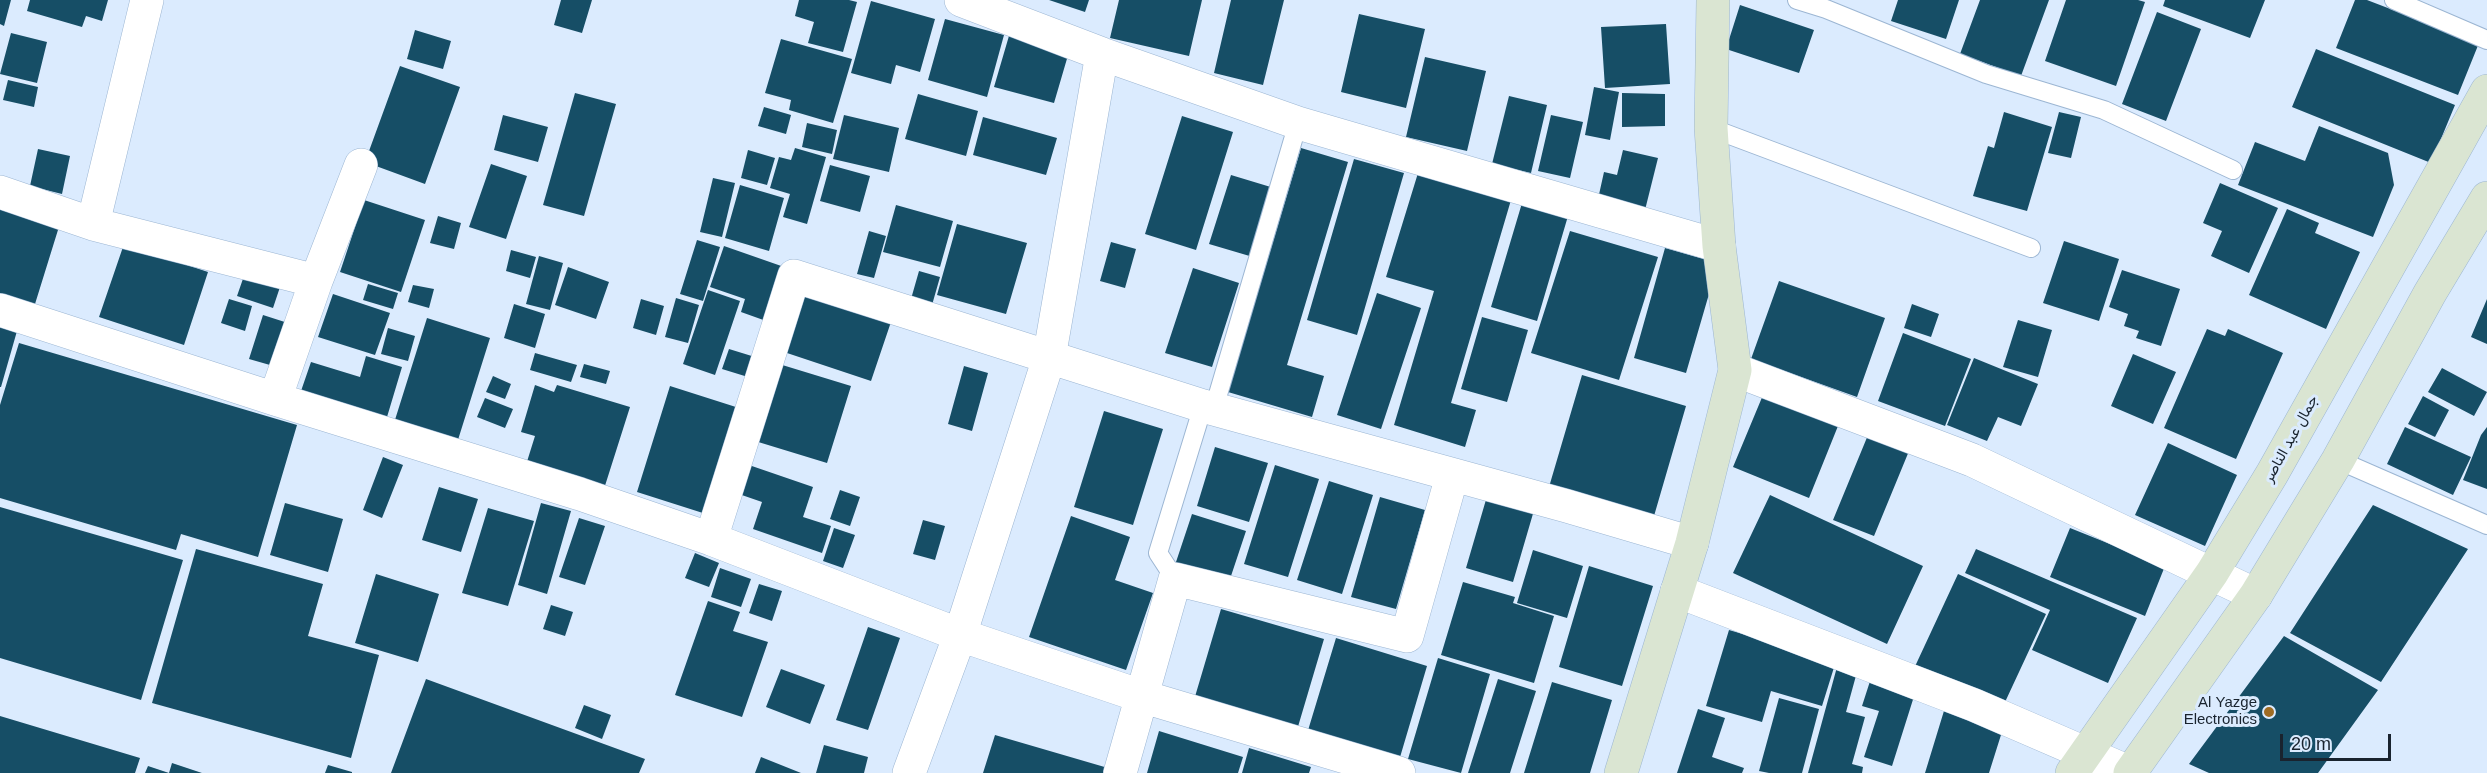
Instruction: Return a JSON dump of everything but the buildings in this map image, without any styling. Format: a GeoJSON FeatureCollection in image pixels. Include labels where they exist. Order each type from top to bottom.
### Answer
{"type":"FeatureCollection","features":[{"type":"Feature","properties":{"kind":"main road"},"geometry":{"type":"LineString","coordinates":[[1621,773],[1692,543],[1735,370],[1719,246],[1711,128],[1713,0]]}},
{"type":"Feature","properties":{"kind":"main road","name":"جمال عبد الناصر"},"geometry":{"type":"LineString","coordinates":[[2079,763],[2212,573],[2272,474],[2487,91]]}},
{"type":"Feature","properties":{"kind":"main road"},"geometry":{"type":"LineString","coordinates":[[2130,773],[2256,595],[2338,460],[2430,293],[2487,198]]}},
{"type":"Feature","properties":{"kind":"street"},"geometry":{"type":"LineString","coordinates":[[93,224],[147,0]]}},
{"type":"Feature","properties":{"kind":"street"},"geometry":{"type":"LineString","coordinates":[[961,0],[1102,54],[1298,123],[1719,246]]}},
{"type":"Feature","properties":{"kind":"street"},"geometry":{"type":"LineString","coordinates":[[909,773],[960,635],[1049,358],[1102,54]]}},
{"type":"Feature","properties":{"kind":"street"},"geometry":{"type":"LineString","coordinates":[[275,399],[316,281],[361,165]]}},
{"type":"Feature","properties":{"kind":"street"},"geometry":{"type":"LineString","coordinates":[[0,192],[93,224],[316,281]]}},
{"type":"Feature","properties":{"kind":"street"},"geometry":{"type":"LineString","coordinates":[[711,539],[794,276],[1209,407],[1692,543]]}},
{"type":"Feature","properties":{"kind":"street"},"geometry":{"type":"LineString","coordinates":[[0,310],[580,494],[711,539],[960,635],[1144,697],[1399,773]]}},
{"type":"Feature","properties":{"kind":"street"},"geometry":{"type":"LineString","coordinates":[[1735,370],[1972,460],[2256,595]]}},
{"type":"Feature","properties":{"kind":"street"},"geometry":{"type":"LineString","coordinates":[[1120,773],[1144,697],[1175,579],[1407,636],[1452,476]]}},
{"type":"Feature","properties":{"kind":"street"},"geometry":{"type":"LineString","coordinates":[[1677,591],[1974,705],[2079,763],[2130,773]]}},
{"type":"Feature","properties":{"kind":"lane"},"geometry":{"type":"LineString","coordinates":[[1797,0],[1826,9],[1986,74],[2104,110],[2233,170]]}},
{"type":"Feature","properties":{"kind":"lane"},"geometry":{"type":"LineString","coordinates":[[2394,0],[2487,40]]}},
{"type":"Feature","properties":{"kind":"lane"},"geometry":{"type":"LineString","coordinates":[[1175,579],[1158,553],[1209,407],[1298,123]]}},
{"type":"Feature","properties":{"kind":"lane"},"geometry":{"type":"LineString","coordinates":[[1711,128],[2031,248]]}},
{"type":"Feature","properties":{"kind":"lane"},"geometry":{"type":"LineString","coordinates":[[2338,460],[2487,525]]}},
{"type":"Feature","properties":{"kind":"place","name":"Al Yazge Electronics"},"geometry":{"type":"Point","coordinates":[2269,712]}}]}
